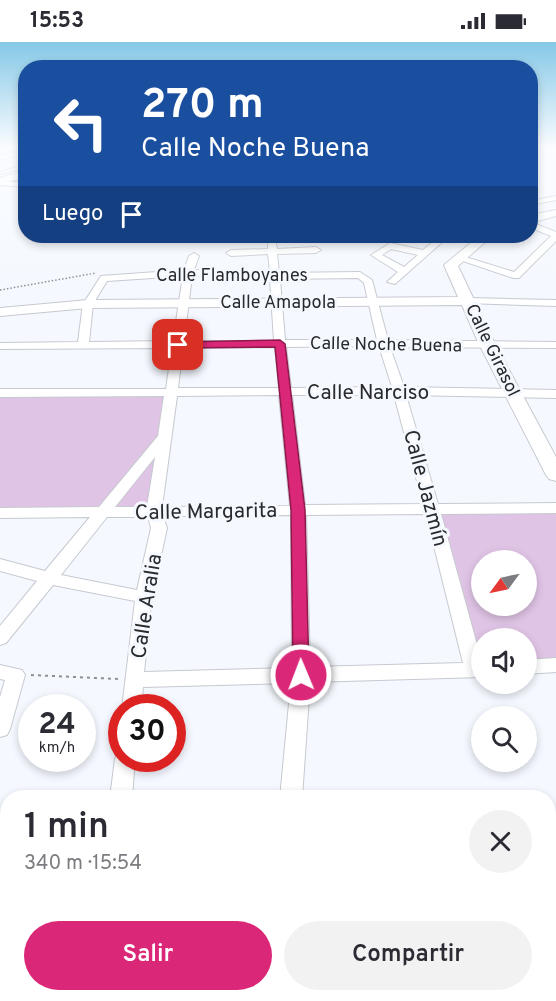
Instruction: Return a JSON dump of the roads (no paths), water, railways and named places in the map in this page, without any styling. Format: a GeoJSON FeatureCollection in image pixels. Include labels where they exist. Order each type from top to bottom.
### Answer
{"type":"FeatureCollection","features":[{"type":"Feature","properties":{"kind":"street"},"geometry":{"type":"LineString","coordinates":[[538,202],[556,198]]}},
{"type":"Feature","properties":{"kind":"street"},"geometry":{"type":"LineString","coordinates":[[538,217],[556,213]]}},
{"type":"Feature","properties":{"kind":"street"},"geometry":{"type":"LineString","coordinates":[[459,258],[516,276],[556,236],[538,228]]}},
{"type":"Feature","properties":{"kind":"street"},"geometry":{"type":"LineString","coordinates":[[392,282],[436,243]]}},
{"type":"Feature","properties":{"kind":"street"},"geometry":{"type":"LineString","coordinates":[[459,258],[477,243]]}},
{"type":"Feature","properties":{"kind":"street"},"geometry":{"type":"LineString","coordinates":[[404,271],[376,255],[390,246],[424,253]]}},
{"type":"Feature","properties":{"kind":"street"},"geometry":{"type":"LineString","coordinates":[[273,248],[280,344],[298,510],[301,675],[292,790]]}},
{"type":"Feature","properties":{"kind":"street"},"geometry":{"type":"LineString","coordinates":[[231,253],[273,248],[316,250]]}},
{"type":"Feature","properties":{"kind":"street","name":"Calle Aralia"},"geometry":{"type":"LineString","coordinates":[[132,694],[144,597],[159,528],[154,512],[188,273],[194,256]]}},
{"type":"Feature","properties":{"kind":"street","name":"Calle Girasol"},"geometry":{"type":"LineString","coordinates":[[459,258],[451,265],[489,346],[556,475]]}},
{"type":"Feature","properties":{"kind":"street","name":"Calle Flamboyanes"},"geometry":{"type":"LineString","coordinates":[[88,304],[104,278],[188,273],[275,276],[360,275]]}},
{"type":"Feature","properties":{"kind":"street","name":"Calle Jazmín"},"geometry":{"type":"LineString","coordinates":[[360,275],[369,282],[375,302],[383,343],[399,390],[471,646]]}},
{"type":"Feature","properties":{"kind":"street","name":"Calle Amapola"},"geometry":{"type":"LineString","coordinates":[[0,312],[88,304],[469,301],[556,303]]}},
{"type":"Feature","properties":{"kind":"street"},"geometry":{"type":"LineString","coordinates":[[82,345],[88,304]]}},
{"type":"Feature","properties":{"kind":"street","name":"Calle Noche Buena"},"geometry":{"type":"LineString","coordinates":[[0,346],[383,343],[556,345]]}},
{"type":"Feature","properties":{"kind":"street","name":"Calle Narciso"},"geometry":{"type":"LineString","coordinates":[[0,393],[399,390],[556,394]]}},
{"type":"Feature","properties":{"kind":"street"},"geometry":{"type":"LineString","coordinates":[[0,638],[165,436]]}},
{"type":"Feature","properties":{"kind":"street","name":"Calle Margarita"},"geometry":{"type":"LineString","coordinates":[[0,513],[556,508]]}},
{"type":"Feature","properties":{"kind":"street"},"geometry":{"type":"LineString","coordinates":[[0,565],[48,578],[144,597]]}},
{"type":"Feature","properties":{"kind":"street"},"geometry":{"type":"LineString","coordinates":[[537,666],[556,665]]}},
{"type":"Feature","properties":{"kind":"street"},"geometry":{"type":"LineString","coordinates":[[134,680],[471,670]]}},
{"type":"Feature","properties":{"kind":"street"},"geometry":{"type":"LineString","coordinates":[[0,729],[8,673]]}},
{"type":"Feature","properties":{"kind":"street"},"geometry":{"type":"LineString","coordinates":[[121,790],[123,772]]}}]}
